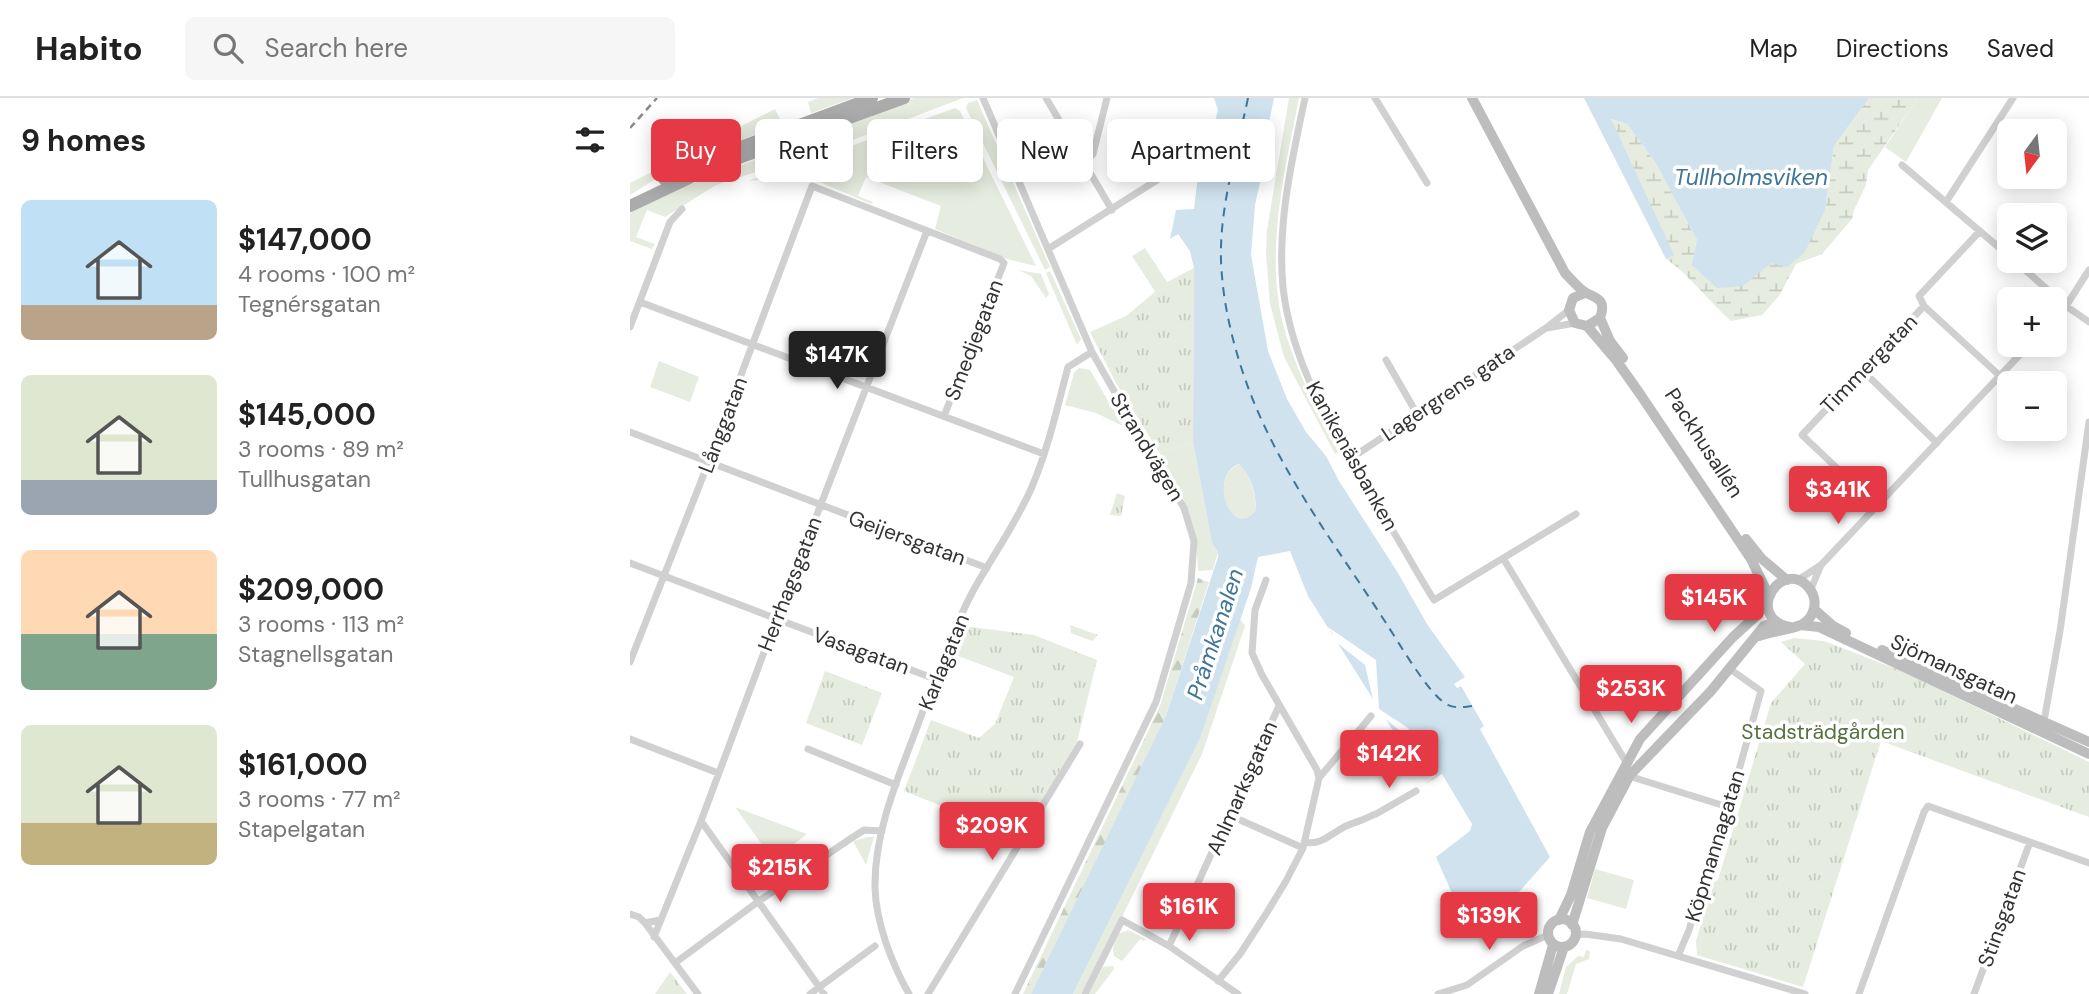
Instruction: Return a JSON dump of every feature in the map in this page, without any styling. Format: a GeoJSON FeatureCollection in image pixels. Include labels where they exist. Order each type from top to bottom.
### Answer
{"type":"FeatureCollection","features":[{"type":"Feature","properties":{"kind":"main road"},"geometry":{"type":"LineString","coordinates":[[630,200],[703,161],[872,98]]}},
{"type":"Feature","properties":{"kind":"main road"},"geometry":{"type":"LineString","coordinates":[[630,206],[706,170],[904,98]]}},
{"type":"Feature","properties":{"kind":"street","name":"Strandvägen"},"geometry":{"type":"LineString","coordinates":[[983,98],[1092,352],[1136,430],[1185,508],[1194,541],[1191,583],[1156,702],[1015,994]]}},
{"type":"Feature","properties":{"kind":"street"},"geometry":{"type":"LineString","coordinates":[[1046,98],[1059,119]]}},
{"type":"Feature","properties":{"kind":"street"},"geometry":{"type":"LineString","coordinates":[[1093,154],[1107,98]]}},
{"type":"Feature","properties":{"kind":"street","name":"Kanikenäsbanken"},"geometry":{"type":"LineString","coordinates":[[1305,98],[1283,224],[1283,286],[1288,319],[1301,358],[1334,431],[1434,600],[1503,558]]}},
{"type":"Feature","properties":{"kind":"street"},"geometry":{"type":"LineString","coordinates":[[1375,98],[1427,183]]}},
{"type":"Feature","properties":{"kind":"street"},"geometry":{"type":"LineString","coordinates":[[1472,98],[1565,273],[1585,293]]}},
{"type":"Feature","properties":{"kind":"street"},"geometry":{"type":"LineString","coordinates":[[1946,202],[2013,98]]}},
{"type":"Feature","properties":{"kind":"street"},"geometry":{"type":"LineString","coordinates":[[1902,165],[1997,245]]}},
{"type":"Feature","properties":{"kind":"street"},"geometry":{"type":"LineString","coordinates":[[1093,176],[1112,210]]}},
{"type":"Feature","properties":{"kind":"street"},"geometry":{"type":"LineString","coordinates":[[1048,249],[1154,182]]}},
{"type":"Feature","properties":{"kind":"street","name":"Långgatan"},"geometry":{"type":"LineString","coordinates":[[630,662],[813,186],[927,231]]}},
{"type":"Feature","properties":{"kind":"street"},"geometry":{"type":"LineString","coordinates":[[630,327],[670,222],[682,209]]}},
{"type":"Feature","properties":{"kind":"street","name":"Timmergatan"},"geometry":{"type":"LineString","coordinates":[[1877,506],[1802,435],[1924,306],[1919,296],[1980,230]]}},
{"type":"Feature","properties":{"kind":"street","name":"Smedjegatan"},"geometry":{"type":"LineString","coordinates":[[927,231],[1000,259],[1004,263],[944,416]]}},
{"type":"Feature","properties":{"kind":"street","name":"Herrhagsgatan"},"geometry":{"type":"LineString","coordinates":[[654,937],[927,231]]}},
{"type":"Feature","properties":{"kind":"street"},"geometry":{"type":"LineString","coordinates":[[2067,304],[2089,270]]}},
{"type":"Feature","properties":{"kind":"street"},"geometry":{"type":"LineString","coordinates":[[1565,273],[1570,306],[1575,323],[1587,326],[1600,318],[1600,300],[1593,294],[1577,295],[1570,306]]}},
{"type":"Feature","properties":{"kind":"street"},"geometry":{"type":"LineString","coordinates":[[2029,273],[2044,287]]}},
{"type":"Feature","properties":{"kind":"street"},"geometry":{"type":"LineString","coordinates":[[640,302],[1044,454]]}},
{"type":"Feature","properties":{"kind":"street","name":"Lagergrens gata"},"geometry":{"type":"LineString","coordinates":[[1350,459],[1546,328],[1570,306]]}},
{"type":"Feature","properties":{"kind":"street"},"geometry":{"type":"LineString","coordinates":[[1924,306],[1997,373]]}},
{"type":"Feature","properties":{"kind":"street"},"geometry":{"type":"LineString","coordinates":[[2067,307],[2089,322]]}},
{"type":"Feature","properties":{"kind":"street","name":"Packhusallén"},"geometry":{"type":"LineString","coordinates":[[1600,318],[1609,341],[1642,383],[1732,521],[1762,559],[1792,580]]}},
{"type":"Feature","properties":{"kind":"street","name":"Lagergrens gata"},"geometry":{"type":"LineString","coordinates":[[1546,328],[1575,323]]}},
{"type":"Feature","properties":{"kind":"street","name":"Packhusallén"},"geometry":{"type":"LineString","coordinates":[[1587,326],[1640,394],[1751,559],[1768,576],[1770,595]]}},
{"type":"Feature","properties":{"kind":"street","name":"Karlagatan"},"geometry":{"type":"LineString","coordinates":[[909,994],[885,939],[875,891],[876,863],[882,831],[935,679],[972,593],[1031,489],[1044,454],[1068,367],[1092,352]]}},
{"type":"Feature","properties":{"kind":"street"},"geometry":{"type":"LineString","coordinates":[[2005,371],[2018,357]]}},
{"type":"Feature","properties":{"kind":"street"},"geometry":{"type":"LineString","coordinates":[[1386,360],[1418,414]]}},
{"type":"Feature","properties":{"kind":"street"},"geometry":{"type":"LineString","coordinates":[[1862,370],[1937,443]]}},
{"type":"Feature","properties":{"kind":"street"},"geometry":{"type":"LineString","coordinates":[[1548,994],[1555,942],[1550,926],[1559,920],[1571,895],[1590,832],[1626,762],[1648,729],[1756,616],[1770,595],[1821,565],[1997,379]]}},
{"type":"Feature","properties":{"kind":"street"},"geometry":{"type":"LineString","coordinates":[[2044,722],[2060,631],[2089,422]]}},
{"type":"Feature","properties":{"kind":"street","name":"Geijersgatan"},"geometry":{"type":"LineString","coordinates":[[630,432],[987,568]]}},
{"type":"Feature","properties":{"kind":"street"},"geometry":{"type":"LineString","coordinates":[[1576,514],[1503,558],[1626,762]]}},
{"type":"Feature","properties":{"kind":"street","name":"Vasagatan"},"geometry":{"type":"LineString","coordinates":[[630,563],[935,679]]}},
{"type":"Feature","properties":{"kind":"street"},"geometry":{"type":"LineString","coordinates":[[1759,636],[1807,621],[1815,606],[1811,589],[1821,565]]}},
{"type":"Feature","properties":{"kind":"street"},"geometry":{"type":"LineString","coordinates":[[1219,981],[1266,914],[1304,845],[1319,778],[1252,653],[1255,610],[1266,580]]}},
{"type":"Feature","properties":{"kind":"street"},"geometry":{"type":"LineString","coordinates":[[1792,580],[1811,589]]}},
{"type":"Feature","properties":{"kind":"street"},"geometry":{"type":"LineString","coordinates":[[1770,595],[1768,608],[1776,621]]}},
{"type":"Feature","properties":{"kind":"street","name":"Sjömansgatan"},"geometry":{"type":"LineString","coordinates":[[1815,606],[1833,626],[2089,743]]}},
{"type":"Feature","properties":{"kind":"street"},"geometry":{"type":"LineString","coordinates":[[1438,994],[1467,985],[1523,946],[1555,942],[1570,944],[1578,900],[1602,828],[1630,775],[1730,669],[1759,636],[1764,626],[1776,621],[1796,626]]}},
{"type":"Feature","properties":{"kind":"street","name":"Sjömansgatan"},"geometry":{"type":"LineString","coordinates":[[1796,626],[1819,627],[2089,754]]}},
{"type":"Feature","properties":{"kind":"street","name":"Köpmannagatan"},"geometry":{"type":"LineString","coordinates":[[1678,956],[1706,874],[1711,870],[1761,691],[1730,669]]}},
{"type":"Feature","properties":{"kind":"street","name":"Ahlmarksgatan"},"geometry":{"type":"LineString","coordinates":[[1169,946],[1279,706]]}},
{"type":"Feature","properties":{"kind":"street"},"geometry":{"type":"LineString","coordinates":[[1319,778],[1371,716]]}},
{"type":"Feature","properties":{"kind":"street"},"geometry":{"type":"LineString","coordinates":[[630,739],[718,773]]}},
{"type":"Feature","properties":{"kind":"street"},"geometry":{"type":"LineString","coordinates":[[928,994],[1080,744]]}},
{"type":"Feature","properties":{"kind":"street"},"geometry":{"type":"LineString","coordinates":[[808,749],[896,785]]}},
{"type":"Feature","properties":{"kind":"street"},"geometry":{"type":"LineString","coordinates":[[1630,775],[1728,807]]}},
{"type":"Feature","properties":{"kind":"street"},"geometry":{"type":"LineString","coordinates":[[1229,815],[1304,845],[1315,843],[1349,824],[1356,824],[1416,791]]}},
{"type":"Feature","properties":{"kind":"street"},"geometry":{"type":"LineString","coordinates":[[1859,994],[1928,806],[2089,863]]}},
{"type":"Feature","properties":{"kind":"street"},"geometry":{"type":"LineString","coordinates":[[701,821],[822,991]]}},
{"type":"Feature","properties":{"kind":"street"},"geometry":{"type":"LineString","coordinates":[[675,963],[759,901],[864,830],[882,831]]}},
{"type":"Feature","properties":{"kind":"street","name":"Stinsgatan"},"geometry":{"type":"LineString","coordinates":[[1974,994],[2030,842]]}},
{"type":"Feature","properties":{"kind":"street"},"geometry":{"type":"LineString","coordinates":[[630,914],[645,923],[698,994]]}},
{"type":"Feature","properties":{"kind":"street"},"geometry":{"type":"LineString","coordinates":[[645,923],[660,920]]}},
{"type":"Feature","properties":{"kind":"street"},"geometry":{"type":"LineString","coordinates":[[1085,994],[1122,920],[1169,946],[1238,994]]}},
{"type":"Feature","properties":{"kind":"street"},"geometry":{"type":"LineString","coordinates":[[1559,920],[1565,920],[1574,930],[1585,934],[1621,939],[1805,994]]}},
{"type":"Feature","properties":{"kind":"street"},"geometry":{"type":"LineString","coordinates":[[1539,994],[1555,942]]}},
{"type":"Feature","properties":{"kind":"street"},"geometry":{"type":"LineString","coordinates":[[810,994],[822,991],[875,946]]}},
{"type":"Feature","properties":{"kind":"green space"},"geometry":{"type":"Polygon","coordinates":[[[818,98],[853,98],[811,113],[808,102],[818,98]]]}},
{"type":"Feature","properties":{"kind":"green space"},"geometry":{"type":"Polygon","coordinates":[[[914,98],[963,98],[908,119],[867,119],[867,135],[853,140],[853,121],[914,98]]]}},
{"type":"Feature","properties":{"kind":"green space"},"geometry":{"type":"Polygon","coordinates":[[[1289,98],[1299,98],[1278,218],[1276,279],[1280,308],[1292,353],[1304,382],[1341,449],[1335,454],[1284,357],[1270,304],[1266,254],[1289,98]]]}},
{"type":"Feature","properties":{"kind":"green space"},"geometry":{"type":"Polygon","coordinates":[[[1869,98],[1918,98],[1868,170],[1866,185],[1852,219],[1822,254],[1796,264],[1779,296],[1762,315],[1731,321],[1666,259],[1673,255],[1610,119],[1627,124],[1655,162],[1697,240],[1825,210],[1834,146],[1869,98]]]}},
{"type":"Feature","properties":{"kind":"green space"},"geometry":{"type":"Polygon","coordinates":[[[1918,98],[1942,98],[1906,162],[1885,147],[1918,98]]]}},
{"type":"Feature","properties":{"kind":"green space"},"geometry":{"type":"Polygon","coordinates":[[[977,100],[997,146],[997,172],[983,143],[983,119],[971,119],[966,108],[968,103],[977,100]]]}},
{"type":"Feature","properties":{"kind":"green space"},"geometry":{"type":"Polygon","coordinates":[[[955,108],[964,119],[925,119],[955,108]]]}},
{"type":"Feature","properties":{"kind":"green space"},"geometry":{"type":"Polygon","coordinates":[[[775,109],[780,119],[755,119],[775,109]]]}},
{"type":"Feature","properties":{"kind":"green space"},"geometry":{"type":"Polygon","coordinates":[[[755,119],[755,134],[741,140],[741,126],[755,119]]]}},
{"type":"Feature","properties":{"kind":"green space"},"geometry":{"type":"Polygon","coordinates":[[[867,140],[867,177],[858,196],[873,202],[871,204],[819,182],[853,182],[853,145],[867,140]]]}},
{"type":"Feature","properties":{"kind":"green space"},"geometry":{"type":"Polygon","coordinates":[[[983,158],[1036,266],[1007,259],[935,229],[941,206],[879,182],[983,182],[983,158]]]}},
{"type":"Feature","properties":{"kind":"green space"},"geometry":{"type":"Polygon","coordinates":[[[755,160],[755,172],[741,177],[741,165],[755,160]]]}},
{"type":"Feature","properties":{"kind":"green space"},"geometry":{"type":"Polygon","coordinates":[[[651,172],[651,182],[630,195],[630,183],[651,172]]]}},
{"type":"Feature","properties":{"kind":"green space"},"geometry":{"type":"Polygon","coordinates":[[[696,182],[725,182],[665,217],[647,210],[636,237],[655,244],[652,249],[630,241],[630,213],[670,192],[696,182]]]}},
{"type":"Feature","properties":{"kind":"green space"},"geometry":{"type":"Polygon","coordinates":[[[1002,182],[1013,182],[1050,267],[1045,270],[1002,182]]]}},
{"type":"Feature","properties":{"kind":"green space"},"geometry":{"type":"Polygon","coordinates":[[[1145,248],[1167,282],[1156,293],[1132,256],[1145,248]]]}},
{"type":"Feature","properties":{"kind":"green space"},"geometry":{"type":"Polygon","coordinates":[[[1194,268],[1193,442],[1159,452],[1116,383],[1090,332],[1126,316],[1167,282],[1194,268]]]}},
{"type":"Feature","properties":{"kind":"green space"},"geometry":{"type":"Polygon","coordinates":[[[1018,270],[1041,274],[1049,294],[1046,298],[1031,276],[1018,270]]]}},
{"type":"Feature","properties":{"kind":"green space"},"geometry":{"type":"Polygon","coordinates":[[[1050,271],[1081,339],[1077,345],[1046,273],[1050,271]]]}},
{"type":"Feature","properties":{"kind":"green space"},"geometry":{"type":"Polygon","coordinates":[[[659,361],[699,377],[690,402],[650,387],[659,361]]]}},
{"type":"Feature","properties":{"kind":"green space"},"geometry":{"type":"Polygon","coordinates":[[[1079,368],[1090,370],[1123,426],[1096,413],[1065,405],[1074,373],[1079,368]]]}},
{"type":"Feature","properties":{"kind":"green space"},"geometry":{"type":"Polygon","coordinates":[[[1193,442],[1212,543],[1218,552],[1213,570],[1198,571],[1192,522],[1159,452],[1193,442]]]}},
{"type":"Feature","properties":{"kind":"green space"},"geometry":{"type":"Polygon","coordinates":[[[1240,464],[1250,479],[1256,510],[1246,518],[1238,518],[1231,512],[1224,491],[1230,470],[1240,464]]]}},
{"type":"Feature","properties":{"kind":"green space"},"geometry":{"type":"Polygon","coordinates":[[[1117,493],[1125,496],[1121,516],[1110,515],[1117,493]]]}},
{"type":"Feature","properties":{"kind":"green space"},"geometry":{"type":"Polygon","coordinates":[[[1198,578],[1209,582],[1166,716],[1031,994],[1023,994],[1160,706],[1198,578]]]}},
{"type":"Feature","properties":{"kind":"green space"},"geometry":{"type":"Polygon","coordinates":[[[1240,619],[1245,626],[1202,754],[1081,994],[1073,994],[1200,739],[1240,619]]]}},
{"type":"Feature","properties":{"kind":"green space"},"geometry":{"type":"Polygon","coordinates":[[[1070,625],[1098,635],[1092,641],[1071,633],[1070,625]]]}},
{"type":"Feature","properties":{"kind":"green space"},"geometry":{"type":"Polygon","coordinates":[[[964,626],[1034,635],[1097,660],[1077,742],[1023,831],[998,817],[954,811],[904,791],[931,720],[979,738],[995,724],[1014,677],[953,654],[964,626]]]}},
{"type":"Feature","properties":{"kind":"green space","name":"Stadsträdgården"},"geometry":{"type":"Polygon","coordinates":[[[1794,638],[1824,641],[1904,672],[2089,762],[2089,817],[1881,741],[1803,987],[1697,955],[1696,941],[1714,882],[1718,880],[1771,703],[1805,664],[1781,642],[1794,638]]]}},
{"type":"Feature","properties":{"kind":"green space"},"geometry":{"type":"Polygon","coordinates":[[[825,671],[882,693],[862,745],[806,723],[825,671]]]}},
{"type":"Feature","properties":{"kind":"green space"},"geometry":{"type":"Polygon","coordinates":[[[735,807],[807,834],[773,860],[735,807]]]}},
{"type":"Feature","properties":{"kind":"green space"},"geometry":{"type":"Polygon","coordinates":[[[874,837],[866,865],[853,841],[874,837]]]}},
{"type":"Feature","properties":{"kind":"green space"},"geometry":{"type":"Polygon","coordinates":[[[1595,869],[1634,880],[1626,909],[1587,898],[1595,869]]]}},
{"type":"Feature","properties":{"kind":"green space"},"geometry":{"type":"Polygon","coordinates":[[[1128,930],[1146,939],[1140,939],[1122,961],[1114,956],[1113,948],[1118,934],[1128,930]]]}},
{"type":"Feature","properties":{"kind":"green space"},"geometry":{"type":"Polygon","coordinates":[[[1586,950],[1590,951],[1589,959],[1576,964],[1567,994],[1559,994],[1566,967],[1578,956],[1584,957],[1586,950]]]}},
{"type":"Feature","properties":{"kind":"green space"},"geometry":{"type":"Polygon","coordinates":[[[1113,966],[1114,969],[1095,994],[1089,994],[1103,967],[1113,966]]]}},
{"type":"Feature","properties":{"kind":"green space"},"geometry":{"type":"Polygon","coordinates":[[[670,972],[687,994],[655,994],[670,972]]]}},
{"type":"Feature","properties":{"kind":"water"},"geometry":{"type":"Polygon","coordinates":[[[1214,98],[1274,98],[1270,119],[1216,119],[1218,110],[1214,98]]]}},
{"type":"Feature","properties":{"kind":"water","name":"Tullholmsviken"},"geometry":{"type":"Polygon","coordinates":[[[1584,98],[1869,98],[1834,146],[1825,210],[1805,252],[1787,267],[1771,263],[1743,286],[1717,288],[1692,265],[1697,240],[1655,162],[1627,124],[1611,119],[1674,255],[1666,259],[1584,98]]]}},
{"type":"Feature","properties":{"kind":"water","name":"Pråmkanalen"},"geometry":{"type":"Polygon","coordinates":[[[1197,182],[1260,182],[1255,205],[1251,255],[1268,351],[1287,399],[1306,432],[1326,456],[1427,624],[1465,677],[1454,684],[1457,688],[1461,686],[1484,726],[1480,729],[1550,857],[1521,890],[1470,934],[1436,857],[1470,831],[1472,824],[1442,774],[1426,783],[1308,596],[1290,551],[1258,557],[1251,588],[1200,739],[1073,994],[1031,994],[1166,716],[1218,557],[1212,543],[1193,442],[1194,268],[1190,251],[1178,234],[1170,239],[1176,210],[1194,209],[1197,182]],[[1239,464],[1230,470],[1225,480],[1226,503],[1238,518],[1247,518],[1256,510],[1255,497],[1247,473],[1239,464]]]}},
{"type":"Feature","properties":{"kind":"pier"},"geometry":{"type":"Polygon","coordinates":[[[1328,627],[1376,660],[1379,709],[1408,728],[1436,776],[1423,785],[1420,780],[1423,778],[1399,730],[1375,708],[1365,665],[1331,638],[1333,635],[1328,627]]]}},
{"type":"Feature","properties":{"kind":"ferry route"},"geometry":{"type":"LineString","coordinates":[[1248,98],[1224,209],[1221,254],[1229,321],[1246,381],[1264,425],[1295,484],[1414,667],[1431,690],[1446,704],[1456,707],[1472,706]]}},
{"type":"Feature","properties":{"kind":"railway"},"geometry":{"type":"LineString","coordinates":[[630,128],[657,98]]}}]}
